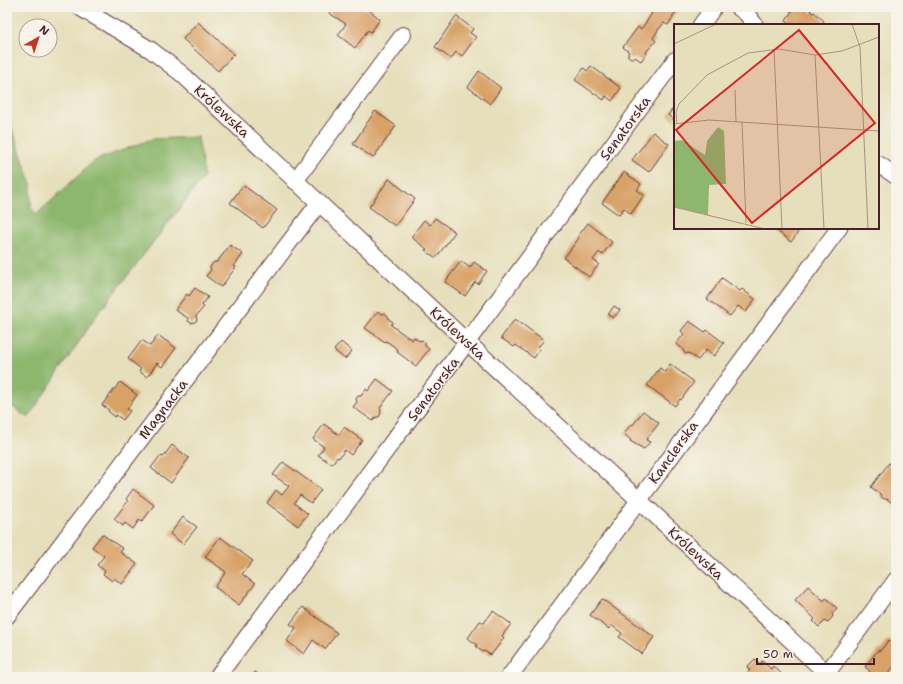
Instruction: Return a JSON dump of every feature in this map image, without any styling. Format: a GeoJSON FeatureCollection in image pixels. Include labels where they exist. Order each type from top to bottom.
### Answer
{"type":"FeatureCollection","features":[{"type":"Feature","properties":{"kind":"street","name":"Królewska"},"geometry":{"type":"LineString","coordinates":[[79,7],[151,50],[182,74],[467,342],[827,676]]}},
{"type":"Feature","properties":{"kind":"street"},"geometry":{"type":"LineString","coordinates":[[702,24],[714,7]]}},
{"type":"Feature","properties":{"kind":"street"},"geometry":{"type":"LineString","coordinates":[[738,7],[746,13],[754,24]]}},
{"type":"Feature","properties":{"kind":"street"},"geometry":{"type":"LineString","coordinates":[[295,180],[403,34]]}},
{"type":"Feature","properties":{"kind":"street","name":"Senatorska"},"geometry":{"type":"LineString","coordinates":[[217,677],[674,61]]}},
{"type":"Feature","properties":{"kind":"street","name":"Magnacka"},"geometry":{"type":"LineString","coordinates":[[7,616],[319,203]]}},
{"type":"Feature","properties":{"kind":"street","name":"Kanclerska"},"geometry":{"type":"LineString","coordinates":[[509,677],[838,229]]}},
{"type":"Feature","properties":{"kind":"street"},"geometry":{"type":"LineString","coordinates":[[827,676],[896,580]]}},
{"type":"Feature","properties":{"kind":"green space"},"geometry":{"type":"Polygon","coordinates":[[[7,114],[31,183],[31,208],[37,214],[94,161],[152,139],[198,137],[204,177],[97,315],[28,418],[7,403],[7,114]]]}},
{"type":"Feature","properties":{"kind":"building"},"geometry":{"type":"Polygon","coordinates":[[[333,7],[361,7],[365,10],[366,8],[380,19],[371,32],[368,30],[355,48],[338,35],[346,24],[329,13],[333,7]]]}},
{"type":"Feature","properties":{"kind":"building"},"geometry":{"type":"Polygon","coordinates":[[[652,7],[681,7],[672,17],[668,25],[664,23],[658,30],[653,38],[656,41],[646,52],[647,53],[641,61],[635,57],[631,58],[628,56],[629,52],[623,47],[638,27],[641,29],[647,21],[652,13],[649,11],[652,7]]]}},
{"type":"Feature","properties":{"kind":"building"},"geometry":{"type":"Polygon","coordinates":[[[796,7],[807,7],[824,21],[822,24],[790,24],[786,21],[793,9],[794,10],[796,7]]]}},
{"type":"Feature","properties":{"kind":"building"},"geometry":{"type":"Polygon","coordinates":[[[456,16],[473,29],[470,33],[476,37],[462,56],[456,52],[451,59],[435,47],[456,16]]]}},
{"type":"Feature","properties":{"kind":"building"},"geometry":{"type":"Polygon","coordinates":[[[198,22],[234,54],[218,71],[183,39],[198,22]]]}},
{"type":"Feature","properties":{"kind":"building"},"geometry":{"type":"Polygon","coordinates":[[[591,66],[621,88],[612,101],[606,96],[604,100],[575,80],[584,68],[587,71],[591,66]]]}},
{"type":"Feature","properties":{"kind":"building"},"geometry":{"type":"Polygon","coordinates":[[[479,71],[501,88],[490,104],[468,87],[479,71]]]}},
{"type":"Feature","properties":{"kind":"building"},"geometry":{"type":"Polygon","coordinates":[[[674,107],[674,120],[668,115],[674,107]]]}},
{"type":"Feature","properties":{"kind":"building"},"geometry":{"type":"Polygon","coordinates":[[[375,111],[396,126],[373,158],[353,144],[375,111]]]}},
{"type":"Feature","properties":{"kind":"building"},"geometry":{"type":"Polygon","coordinates":[[[653,132],[669,144],[649,172],[632,160],[653,132]]]}},
{"type":"Feature","properties":{"kind":"building"},"geometry":{"type":"Polygon","coordinates":[[[624,172],[641,184],[637,190],[644,195],[631,214],[624,208],[619,215],[602,203],[624,172]]]}},
{"type":"Feature","properties":{"kind":"building"},"geometry":{"type":"Polygon","coordinates":[[[389,179],[415,199],[395,226],[369,207],[389,179]]]}},
{"type":"Feature","properties":{"kind":"building"},"geometry":{"type":"Polygon","coordinates":[[[243,185],[277,210],[263,228],[230,203],[243,185]]]}},
{"type":"Feature","properties":{"kind":"building"},"geometry":{"type":"Polygon","coordinates":[[[435,218],[455,232],[436,258],[411,237],[424,220],[430,225],[435,218]]]}},
{"type":"Feature","properties":{"kind":"building"},"geometry":{"type":"Polygon","coordinates":[[[588,223],[612,242],[602,255],[599,252],[593,260],[599,264],[589,277],[564,258],[588,223]]]}},
{"type":"Feature","properties":{"kind":"building"},"geometry":{"type":"Polygon","coordinates":[[[775,229],[800,229],[791,242],[775,229]]]}},
{"type":"Feature","properties":{"kind":"building"},"geometry":{"type":"Polygon","coordinates":[[[230,245],[243,254],[234,266],[236,267],[221,287],[206,276],[211,270],[210,267],[214,262],[217,262],[230,245]]]}},
{"type":"Feature","properties":{"kind":"building"},"geometry":{"type":"Polygon","coordinates":[[[461,261],[470,268],[474,262],[487,271],[478,284],[475,282],[465,296],[445,282],[461,261]]]}},
{"type":"Feature","properties":{"kind":"building"},"geometry":{"type":"Polygon","coordinates":[[[722,278],[740,291],[742,289],[755,299],[746,312],[738,306],[730,316],[707,299],[722,278]]]}},
{"type":"Feature","properties":{"kind":"building"},"geometry":{"type":"Polygon","coordinates":[[[195,288],[208,297],[202,305],[204,307],[196,316],[197,320],[191,323],[188,321],[188,318],[175,310],[187,294],[189,296],[195,288]]]}},
{"type":"Feature","properties":{"kind":"building"},"geometry":{"type":"Polygon","coordinates":[[[614,306],[620,310],[613,318],[608,315],[614,306]]]}},
{"type":"Feature","properties":{"kind":"building"},"geometry":{"type":"Polygon","coordinates":[[[378,311],[382,314],[385,313],[393,322],[391,325],[412,340],[414,337],[425,343],[425,346],[429,349],[416,366],[397,352],[398,350],[392,345],[365,328],[378,311]]]}},
{"type":"Feature","properties":{"kind":"building"},"geometry":{"type":"Polygon","coordinates":[[[515,319],[544,340],[538,347],[540,349],[534,358],[516,345],[514,347],[501,338],[515,319]]]}},
{"type":"Feature","properties":{"kind":"building"},"geometry":{"type":"Polygon","coordinates":[[[689,321],[705,332],[707,330],[724,343],[714,356],[706,350],[698,360],[689,353],[686,354],[683,349],[676,344],[684,334],[681,331],[689,321]]]}},
{"type":"Feature","properties":{"kind":"building"},"geometry":{"type":"Polygon","coordinates":[[[158,335],[176,348],[162,367],[157,363],[147,377],[139,371],[141,369],[128,359],[142,340],[150,346],[158,335]]]}},
{"type":"Feature","properties":{"kind":"building"},"geometry":{"type":"Polygon","coordinates":[[[341,342],[352,351],[345,359],[334,350],[341,342]]]}},
{"type":"Feature","properties":{"kind":"building"},"geometry":{"type":"Polygon","coordinates":[[[670,364],[694,382],[675,406],[647,385],[660,368],[665,372],[670,364]]]}},
{"type":"Feature","properties":{"kind":"building"},"geometry":{"type":"Polygon","coordinates":[[[377,379],[393,391],[380,408],[381,413],[379,417],[376,417],[373,421],[353,407],[357,402],[356,399],[358,396],[361,396],[366,389],[368,391],[377,379]]]}},
{"type":"Feature","properties":{"kind":"building"},"geometry":{"type":"Polygon","coordinates":[[[120,382],[137,395],[127,409],[130,411],[123,420],[116,415],[115,417],[102,405],[120,382]]]}},
{"type":"Feature","properties":{"kind":"building"},"geometry":{"type":"Polygon","coordinates":[[[643,411],[659,423],[646,440],[650,442],[644,449],[630,441],[631,440],[624,434],[631,424],[633,425],[643,411]]]}},
{"type":"Feature","properties":{"kind":"building"},"geometry":{"type":"Polygon","coordinates":[[[324,424],[339,435],[344,427],[362,440],[351,455],[345,450],[332,464],[318,455],[324,447],[313,439],[324,424]]]}},
{"type":"Feature","properties":{"kind":"building"},"geometry":{"type":"Polygon","coordinates":[[[172,445],[189,458],[171,483],[151,468],[160,456],[163,457],[172,445]]]}},
{"type":"Feature","properties":{"kind":"building"},"geometry":{"type":"Polygon","coordinates":[[[283,462],[321,490],[311,503],[300,495],[294,503],[308,514],[298,526],[267,503],[276,490],[282,495],[289,486],[273,475],[283,462]]]}},
{"type":"Feature","properties":{"kind":"building"},"geometry":{"type":"Polygon","coordinates":[[[889,463],[896,468],[895,505],[887,499],[881,497],[880,494],[871,487],[889,463]]]}},
{"type":"Feature","properties":{"kind":"building"},"geometry":{"type":"Polygon","coordinates":[[[133,489],[154,505],[142,522],[139,520],[133,529],[125,523],[123,526],[114,519],[128,501],[126,499],[133,489]]]}},
{"type":"Feature","properties":{"kind":"building"},"geometry":{"type":"Polygon","coordinates":[[[183,517],[197,527],[183,544],[170,534],[183,517]]]}},
{"type":"Feature","properties":{"kind":"building"},"geometry":{"type":"Polygon","coordinates":[[[102,534],[123,549],[120,552],[137,564],[122,584],[114,578],[112,581],[103,574],[105,571],[97,565],[104,556],[92,547],[102,534]]]}},
{"type":"Feature","properties":{"kind":"building"},"geometry":{"type":"Polygon","coordinates":[[[220,537],[253,561],[242,574],[255,584],[239,605],[215,587],[226,572],[205,557],[220,537]]]}},
{"type":"Feature","properties":{"kind":"building"},"geometry":{"type":"Polygon","coordinates":[[[808,586],[824,601],[826,598],[837,608],[832,614],[833,616],[830,620],[827,623],[825,621],[819,627],[813,621],[815,619],[795,600],[808,586]]]}},
{"type":"Feature","properties":{"kind":"building"},"geometry":{"type":"Polygon","coordinates":[[[602,599],[654,637],[642,654],[619,637],[622,633],[611,625],[609,629],[590,615],[602,599]]]}},
{"type":"Feature","properties":{"kind":"building"},"geometry":{"type":"Polygon","coordinates":[[[303,607],[337,633],[325,649],[313,640],[304,654],[287,641],[296,628],[290,624],[303,607]]]}},
{"type":"Feature","properties":{"kind":"building"},"geometry":{"type":"Polygon","coordinates":[[[493,611],[511,624],[502,636],[504,638],[491,655],[476,647],[477,645],[468,638],[480,621],[484,623],[493,611]]]}},
{"type":"Feature","properties":{"kind":"building"},"geometry":{"type":"Polygon","coordinates":[[[889,640],[896,645],[896,659],[894,661],[896,663],[886,677],[873,677],[868,673],[870,671],[865,667],[878,650],[880,651],[889,640]]]}},
{"type":"Feature","properties":{"kind":"building"},"geometry":{"type":"Polygon","coordinates":[[[755,659],[760,664],[762,661],[771,669],[773,666],[785,677],[744,677],[750,670],[747,667],[755,659]]]}},
{"type":"Feature","properties":{"kind":"building"},"geometry":{"type":"Polygon","coordinates":[[[255,672],[263,677],[251,677],[255,672]]]}}]}
